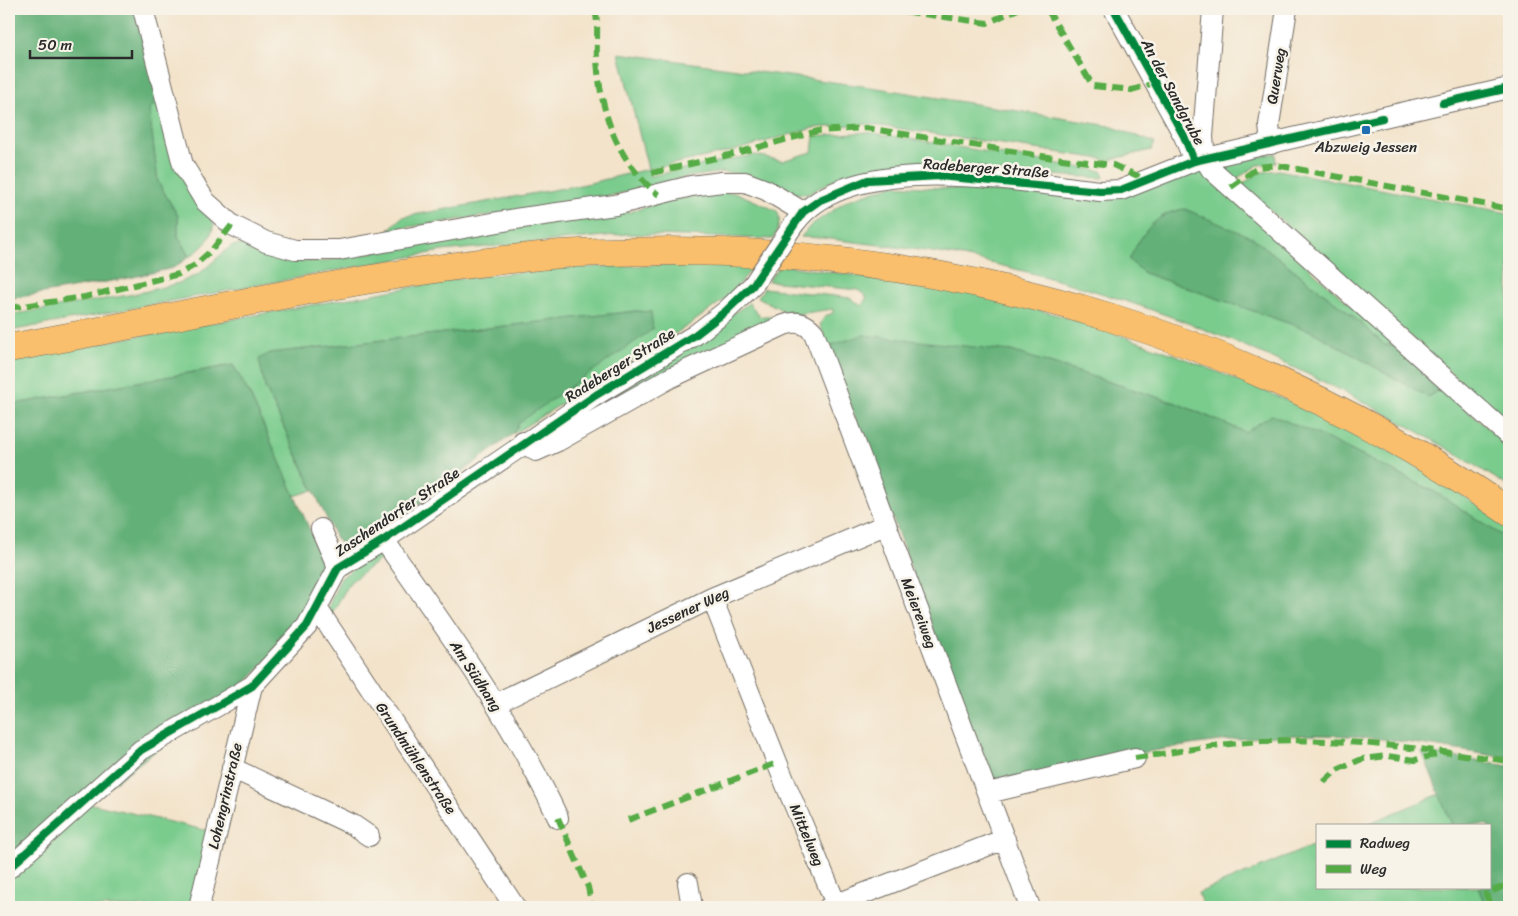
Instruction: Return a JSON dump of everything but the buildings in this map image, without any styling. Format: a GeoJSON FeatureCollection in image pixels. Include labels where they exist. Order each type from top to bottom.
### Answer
{"type":"FeatureCollection","features":[{"type":"Feature","properties":{"kind":"highway"},"geometry":{"type":"LineString","coordinates":[[9,348],[313,288],[450,266],[554,254],[713,251],[796,255],[900,267],[976,282],[1075,307],[1184,341],[1283,383],[1360,420],[1459,477],[1509,501]]}},
{"type":"Feature","properties":{"kind":"highway"},"geometry":{"type":"LineString","coordinates":[[1459,477],[1509,512]]}},
{"type":"Feature","properties":{"kind":"street"},"geometry":{"type":"LineString","coordinates":[[143,9],[183,164],[205,201],[232,225],[266,242],[295,250],[339,250],[515,219],[615,205],[691,186],[722,182],[745,182],[766,190],[799,218]]}},
{"type":"Feature","properties":{"kind":"street","name":"An der Sandgrube"},"geometry":{"type":"LineString","coordinates":[[1114,9],[1199,160],[1509,436]]}},
{"type":"Feature","properties":{"kind":"street"},"geometry":{"type":"LineString","coordinates":[[1199,160],[1203,136],[1213,9]]}},
{"type":"Feature","properties":{"kind":"street","name":"Querweg"},"geometry":{"type":"LineString","coordinates":[[1271,144],[1269,125],[1287,9]]}},
{"type":"Feature","properties":{"kind":"street","name":"Radeberger Straße"},"geometry":{"type":"LineString","coordinates":[[523,442],[695,335],[726,311],[753,285],[799,218],[835,192],[868,180],[939,176],[1100,190],[1121,190],[1199,160],[1509,88]]}},
{"type":"Feature","properties":{"kind":"street","name":"Meiereiweg"},"geometry":{"type":"LineString","coordinates":[[523,442],[536,451],[558,441],[670,378],[784,325],[791,322],[809,326],[814,333],[1030,907]]}},
{"type":"Feature","properties":{"kind":"street","name":"Zaschendorfer Straße"},"geometry":{"type":"LineString","coordinates":[[9,868],[141,750],[252,686],[308,626],[338,568],[384,540],[523,442]]}},
{"type":"Feature","properties":{"kind":"street","name":"Jessener Weg"},"geometry":{"type":"LineString","coordinates":[[495,704],[712,598],[886,526]]}},
{"type":"Feature","properties":{"kind":"street"},"geometry":{"type":"LineString","coordinates":[[321,529],[338,568]]}},
{"type":"Feature","properties":{"kind":"street","name":"Am Südhang"},"geometry":{"type":"LineString","coordinates":[[384,540],[495,704],[541,782],[558,818]]}},
{"type":"Feature","properties":{"kind":"street","name":"Mittelweg"},"geometry":{"type":"LineString","coordinates":[[712,598],[833,906],[1005,839]]}},
{"type":"Feature","properties":{"kind":"street","name":"Grundmühlenstraße"},"geometry":{"type":"LineString","coordinates":[[317,608],[515,907]]}},
{"type":"Feature","properties":{"kind":"street","name":"Lohengrinstraße"},"geometry":{"type":"LineString","coordinates":[[199,907],[252,686]]}},
{"type":"Feature","properties":{"kind":"street"},"geometry":{"type":"LineString","coordinates":[[988,793],[1135,758]]}},
{"type":"Feature","properties":{"kind":"street"},"geometry":{"type":"LineString","coordinates":[[232,768],[353,825],[369,836]]}},
{"type":"Feature","properties":{"kind":"street"},"geometry":{"type":"LineString","coordinates":[[688,884],[692,907]]}},
{"type":"Feature","properties":{"kind":"green space"},"geometry":{"type":"Polygon","coordinates":[[[9,9],[136,9],[161,99],[149,109],[158,182],[178,216],[178,236],[189,257],[173,268],[129,278],[9,299],[9,9]]]}},
{"type":"Feature","properties":{"kind":"green space"},"geometry":{"type":"Polygon","coordinates":[[[619,53],[877,88],[1110,126],[1155,143],[1151,150],[1109,160],[868,124],[813,128],[733,151],[649,169],[650,176],[756,155],[782,161],[812,152],[814,136],[868,132],[1102,171],[1104,178],[891,166],[866,169],[839,177],[808,194],[788,193],[750,175],[724,172],[687,177],[593,200],[388,230],[402,217],[586,184],[648,169],[619,53]]]}},
{"type":"Feature","properties":{"kind":"green space"},"geometry":{"type":"Polygon","coordinates":[[[161,99],[205,209],[214,224],[205,243],[189,257],[178,236],[178,216],[158,182],[149,109],[161,99]]]}},
{"type":"Feature","properties":{"kind":"green space"},"geometry":{"type":"Polygon","coordinates":[[[1275,153],[1276,163],[1258,165],[1236,179],[1221,170],[1226,165],[1275,153]]]}},
{"type":"Feature","properties":{"kind":"green space"},"geometry":{"type":"Polygon","coordinates":[[[1199,169],[1395,345],[1385,345],[1348,312],[1253,238],[1130,260],[1144,273],[1311,331],[1428,397],[1442,388],[1509,447],[1509,487],[1384,413],[1319,380],[1186,322],[1048,277],[977,260],[939,253],[823,238],[801,237],[810,226],[848,200],[893,185],[1105,199],[1199,169]]]}},
{"type":"Feature","properties":{"kind":"green space"},"geometry":{"type":"Polygon","coordinates":[[[1278,170],[1509,213],[1509,425],[1242,185],[1257,173],[1278,170]]]}},
{"type":"Feature","properties":{"kind":"green space"},"geometry":{"type":"Polygon","coordinates":[[[714,192],[737,193],[777,211],[779,222],[773,239],[627,234],[442,251],[9,331],[9,315],[135,294],[179,283],[199,274],[231,246],[248,244],[293,260],[321,262],[518,224],[630,212],[662,202],[714,192]]]}},
{"type":"Feature","properties":{"kind":"green space"},"geometry":{"type":"Polygon","coordinates":[[[1185,209],[1253,238],[1348,312],[1385,345],[1395,345],[1442,388],[1428,397],[1311,331],[1144,273],[1129,260],[1144,234],[1150,226],[1165,215],[1185,209]]]}},
{"type":"Feature","properties":{"kind":"green space"},"geometry":{"type":"Polygon","coordinates":[[[722,263],[754,266],[729,296],[689,325],[513,434],[520,422],[651,312],[636,311],[270,353],[265,387],[313,490],[295,496],[250,395],[233,365],[9,405],[9,359],[457,279],[559,268],[722,263]]]}},
{"type":"Feature","properties":{"kind":"green space"},"geometry":{"type":"Polygon","coordinates":[[[780,265],[969,291],[1083,322],[1176,355],[1279,397],[1357,434],[1431,475],[1509,526],[1509,540],[1435,492],[1328,439],[1245,432],[1176,403],[1011,351],[828,346],[820,325],[825,316],[833,313],[833,309],[791,315],[758,297],[764,288],[851,298],[861,306],[867,297],[858,290],[768,281],[780,265]]]}},
{"type":"Feature","properties":{"kind":"green space"},"geometry":{"type":"Polygon","coordinates":[[[749,303],[761,317],[777,317],[779,321],[537,444],[749,303]]]}},
{"type":"Feature","properties":{"kind":"green space"},"geometry":{"type":"Polygon","coordinates":[[[636,311],[651,312],[653,329],[520,422],[513,434],[366,543],[343,547],[336,538],[265,387],[259,359],[270,353],[636,311]]]}},
{"type":"Feature","properties":{"kind":"green space"},"geometry":{"type":"Polygon","coordinates":[[[863,335],[1011,351],[1176,403],[1245,432],[1272,415],[1328,439],[1435,492],[1509,540],[1509,758],[1365,737],[1276,736],[1194,744],[1153,751],[992,785],[828,346],[863,335]]]}},
{"type":"Feature","properties":{"kind":"green space"},"geometry":{"type":"Polygon","coordinates":[[[233,365],[250,395],[325,564],[313,602],[305,618],[250,679],[9,863],[9,405],[233,365]]]}},
{"type":"Feature","properties":{"kind":"green space"},"geometry":{"type":"Polygon","coordinates":[[[375,552],[381,559],[350,582],[331,615],[328,608],[340,579],[375,552]]]}},
{"type":"Feature","properties":{"kind":"green space"},"geometry":{"type":"Polygon","coordinates":[[[1422,752],[1509,766],[1509,907],[1471,907],[1484,902],[1478,888],[1490,888],[1490,824],[1452,824],[1422,752]]]}},
{"type":"Feature","properties":{"kind":"green space"},"geometry":{"type":"Polygon","coordinates":[[[1440,794],[1452,824],[1367,824],[1440,794]]]}},
{"type":"Feature","properties":{"kind":"green space"},"geometry":{"type":"Polygon","coordinates":[[[88,803],[209,831],[193,907],[9,907],[9,874],[88,803]]]}},
{"type":"Feature","properties":{"kind":"green space"},"geometry":{"type":"Polygon","coordinates":[[[1316,844],[1316,888],[1478,888],[1484,902],[1471,907],[1203,907],[1198,893],[1316,844]]]}},
{"type":"Feature","properties":{"kind":"marked path"},"geometry":{"type":"LineString","coordinates":[[595,9],[599,78],[602,98],[613,134],[632,167],[644,182],[659,195]]}},
{"type":"Feature","properties":{"kind":"marked path"},"geometry":{"type":"LineString","coordinates":[[888,9],[987,23],[1018,9]]}},
{"type":"Feature","properties":{"kind":"marked path"},"geometry":{"type":"LineString","coordinates":[[1047,9],[1093,86],[1132,90],[1154,83]]}},
{"type":"Feature","properties":{"kind":"marked path"},"geometry":{"type":"LineString","coordinates":[[652,173],[818,131],[866,128],[1054,158],[1113,165],[1147,180]]}},
{"type":"Feature","properties":{"kind":"marked path"},"geometry":{"type":"LineString","coordinates":[[1231,187],[1259,167],[1276,165],[1509,209]]}},
{"type":"Feature","properties":{"kind":"marked path"},"geometry":{"type":"LineString","coordinates":[[9,308],[85,297],[179,274],[195,265],[211,251],[232,225]]}},
{"type":"Feature","properties":{"kind":"marked path"},"geometry":{"type":"LineString","coordinates":[[1135,758],[1231,744],[1294,740],[1387,745],[1509,761]]}},
{"type":"Feature","properties":{"kind":"marked path"},"geometry":{"type":"LineString","coordinates":[[1324,782],[1337,770],[1362,759],[1388,756],[1415,760],[1441,753]]}},
{"type":"Feature","properties":{"kind":"marked path"},"geometry":{"type":"LineString","coordinates":[[628,820],[777,763]]}},
{"type":"Feature","properties":{"kind":"marked path"},"geometry":{"type":"LineString","coordinates":[[558,818],[588,887],[592,907]]}},
{"type":"Feature","properties":{"kind":"marked path"},"geometry":{"type":"LineString","coordinates":[[1490,904],[1486,894],[1509,884]]}},
{"type":"Feature","properties":{"kind":"cycle path"},"geometry":{"type":"LineString","coordinates":[[1114,9],[1184,136],[1194,161]]}},
{"type":"Feature","properties":{"kind":"cycle path"},"geometry":{"type":"LineString","coordinates":[[1443,103],[1509,88]]}},
{"type":"Feature","properties":{"kind":"cycle path"},"geometry":{"type":"LineString","coordinates":[[9,868],[141,750],[252,686],[307,626],[338,568],[384,540],[596,395],[695,335],[726,311],[753,285],[803,212],[820,200],[868,180],[939,176],[1100,191],[1121,190],[1194,161],[1382,118]]}},
{"type":"Feature","properties":{"kind":"place","name":"Abzweig Jessen"},"geometry":{"type":"Point","coordinates":[1366,130]}}]}
